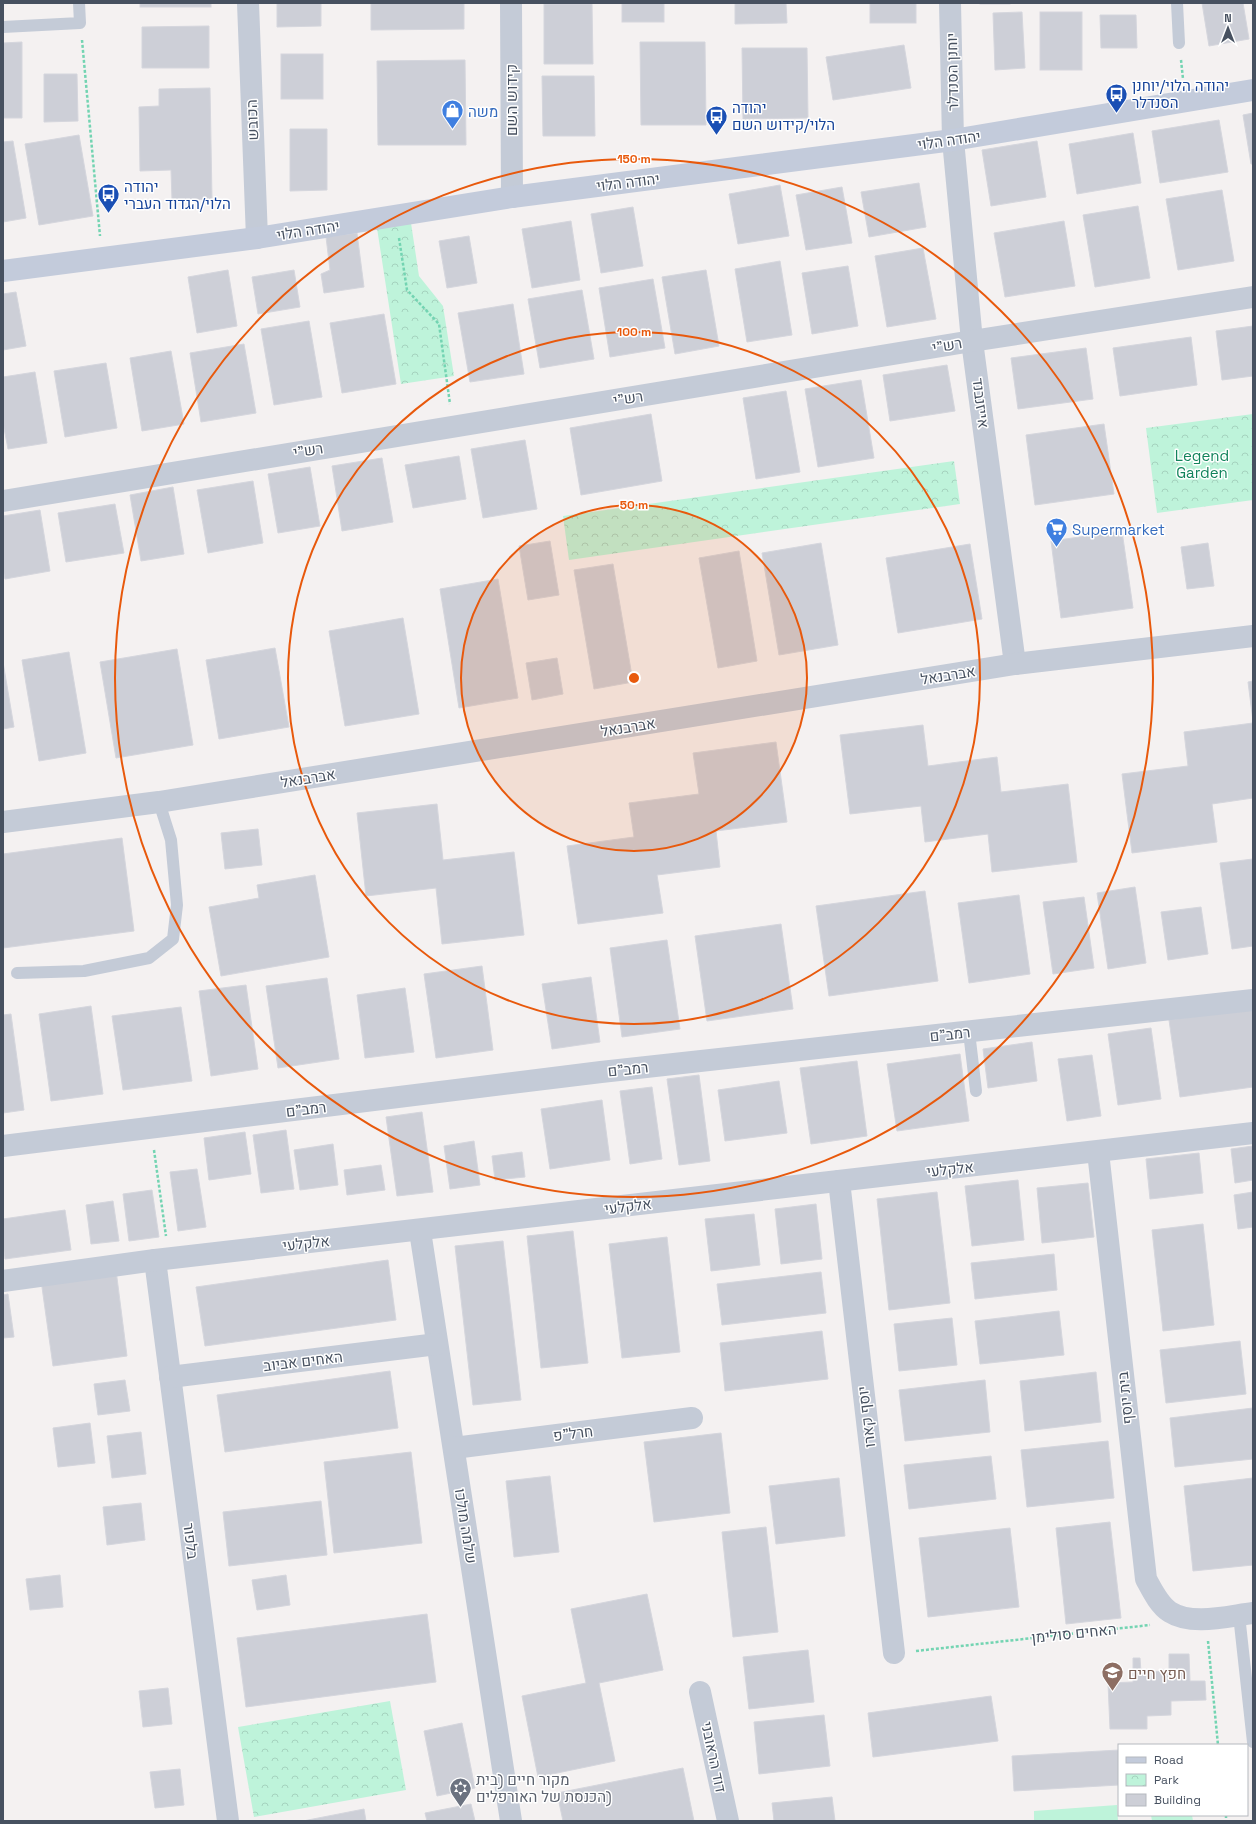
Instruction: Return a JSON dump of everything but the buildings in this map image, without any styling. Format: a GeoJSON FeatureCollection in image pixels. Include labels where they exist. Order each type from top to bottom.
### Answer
{"type":"FeatureCollection","features":[{"type":"Feature","properties":{"kind":"street","name":"הכובש"},"geometry":{"type":"LineString","coordinates":[[248,3],[256,238]]}},
{"type":"Feature","properties":{"kind":"street","name":"קידוש השם"},"geometry":{"type":"LineString","coordinates":[[511,3],[512,197]]}},
{"type":"Feature","properties":{"kind":"street","name":"יוחנן הסנדלר"},"geometry":{"type":"LineString","coordinates":[[950,3],[953,140]]}},
{"type":"Feature","properties":{"kind":"street","name":"יהודה הלוי"},"geometry":{"type":"LineString","coordinates":[[3,271],[256,238],[512,197],[953,140],[1253,90]]}},
{"type":"Feature","properties":{"kind":"street","name":"אייזנבנד"},"geometry":{"type":"LineString","coordinates":[[953,140],[972,340],[1015,664]]}},
{"type":"Feature","properties":{"kind":"street","name":"רש\"י"},"geometry":{"type":"LineString","coordinates":[[3,501],[972,340],[1253,297]]}},
{"type":"Feature","properties":{"kind":"street","name":"אברבנאל"},"geometry":{"type":"LineString","coordinates":[[3,822],[159,802],[1015,664],[1253,636]]}},
{"type":"Feature","properties":{"kind":"street","name":"רמב\"ם"},"geometry":{"type":"LineString","coordinates":[[3,1146],[601,1072],[1253,1000]]}},
{"type":"Feature","properties":{"kind":"street","name":"אלקלעי"},"geometry":{"type":"LineString","coordinates":[[3,1281],[162,1259],[420,1231],[1253,1133]]}},
{"type":"Feature","properties":{"kind":"street","name":"בית יוסף"},"geometry":{"type":"LineString","coordinates":[[1098,1152],[1146,1579],[1156,1597],[1170,1612],[1198,1620]]}},
{"type":"Feature","properties":{"kind":"street","name":"יוסף קארו"},"geometry":{"type":"LineString","coordinates":[[838,1181],[894,1653]]}},
{"type":"Feature","properties":{"kind":"street","name":"שלמה מולכו"},"geometry":{"type":"LineString","coordinates":[[420,1231],[511,1821]]}},
{"type":"Feature","properties":{"kind":"street","name":"בלפור"},"geometry":{"type":"LineString","coordinates":[[162,1259],[170,1377],[228,1821]]}},
{"type":"Feature","properties":{"kind":"street","name":"האחים אביוב"},"geometry":{"type":"LineString","coordinates":[[170,1377],[437,1344]]}},
{"type":"Feature","properties":{"kind":"street","name":"חרל\"פ"},"geometry":{"type":"LineString","coordinates":[[454,1448],[692,1418]]}},
{"type":"Feature","properties":{"kind":"street"},"geometry":{"type":"LineString","coordinates":[[1198,1620],[1246,1614]]}},
{"type":"Feature","properties":{"kind":"street","name":"דוד הראובני"},"geometry":{"type":"LineString","coordinates":[[700,1692],[728,1821]]}},
{"type":"Feature","properties":{"kind":"lane"},"geometry":{"type":"LineString","coordinates":[[3,27],[80,23],[79,3]]}},
{"type":"Feature","properties":{"kind":"lane"},"geometry":{"type":"LineString","coordinates":[[1177,3],[1179,44]]}},
{"type":"Feature","properties":{"kind":"lane"},"geometry":{"type":"LineString","coordinates":[[17,973],[84,972],[149,958],[173,939],[177,905],[171,840],[159,802]]}},
{"type":"Feature","properties":{"kind":"lane"},"geometry":{"type":"LineString","coordinates":[[969,1032],[976,1091]]}},
{"type":"Feature","properties":{"kind":"lane"},"geometry":{"type":"LineString","coordinates":[[1246,1614],[1253,1742]]}},
{"type":"Feature","properties":{"kind":"path"},"geometry":{"type":"LineString","coordinates":[[80,23],[102,258]]}},
{"type":"Feature","properties":{"kind":"path"},"geometry":{"type":"LineString","coordinates":[[1179,44],[1186,101]]}},
{"type":"Feature","properties":{"kind":"path"},"geometry":{"type":"LineString","coordinates":[[396,216],[408,290],[438,324],[453,426]]}},
{"type":"Feature","properties":{"kind":"path"},"geometry":{"type":"LineString","coordinates":[[151,1128],[162,1259]]}},
{"type":"Feature","properties":{"kind":"path"},"geometry":{"type":"LineString","coordinates":[[1198,1620],[1218,1744]]}},
{"type":"Feature","properties":{"kind":"path","name":"האחים סולימן"},"geometry":{"type":"LineString","coordinates":[[894,1653],[1152,1625]]}},
{"type":"Feature","properties":{"kind":"green space"},"geometry":{"type":"Polygon","coordinates":[[[411,223],[419,276],[443,306],[454,376],[401,384],[377,228],[411,223]]]}},
{"type":"Feature","properties":{"kind":"green space","name":"Legend Garden"},"geometry":{"type":"Polygon","coordinates":[[[1253,414],[1253,500],[1157,513],[1146,428],[1253,414]]]}},
{"type":"Feature","properties":{"kind":"green space"},"geometry":{"type":"Polygon","coordinates":[[[954,461],[960,504],[569,560],[563,516],[954,461]]]}},
{"type":"Feature","properties":{"kind":"green space"},"geometry":{"type":"Polygon","coordinates":[[[390,1701],[406,1790],[254,1817],[238,1727],[390,1701]]]}},
{"type":"Feature","properties":{"kind":"green space"},"geometry":{"type":"Polygon","coordinates":[[[1117,1805],[1118,1821],[1034,1821],[1034,1811],[1117,1805]]]}},
{"type":"Feature","properties":{"kind":"green space"},"geometry":{"type":"Polygon","coordinates":[[[1151,1816],[1192,1816],[1193,1821],[1152,1821],[1151,1816]]]}},
{"type":"Feature","properties":{"kind":"place","name":"יהודה הלוי/יוחנן הסנדלר"},"geometry":{"type":"Point","coordinates":[1116,114]}},
{"type":"Feature","properties":{"kind":"place","name":"משה"},"geometry":{"type":"Point","coordinates":[453,130]}},
{"type":"Feature","properties":{"kind":"place","name":"יהודה הלוי/קידוש השם"},"geometry":{"type":"Point","coordinates":[716,136]}},
{"type":"Feature","properties":{"kind":"place","name":"יהודה הלוי/הגדוד העברי"},"geometry":{"type":"Point","coordinates":[108,214]}},
{"type":"Feature","properties":{"kind":"place","name":"Supermarket"},"geometry":{"type":"Point","coordinates":[1056,548]}},
{"type":"Feature","properties":{"kind":"place","name":"חפץ חיים"},"geometry":{"type":"Point","coordinates":[1112,1692]}},
{"type":"Feature","properties":{"kind":"place","name":"מקור חיים (בית הכנסת של האורפלים)"},"geometry":{"type":"Point","coordinates":[460,1808]}}]}
